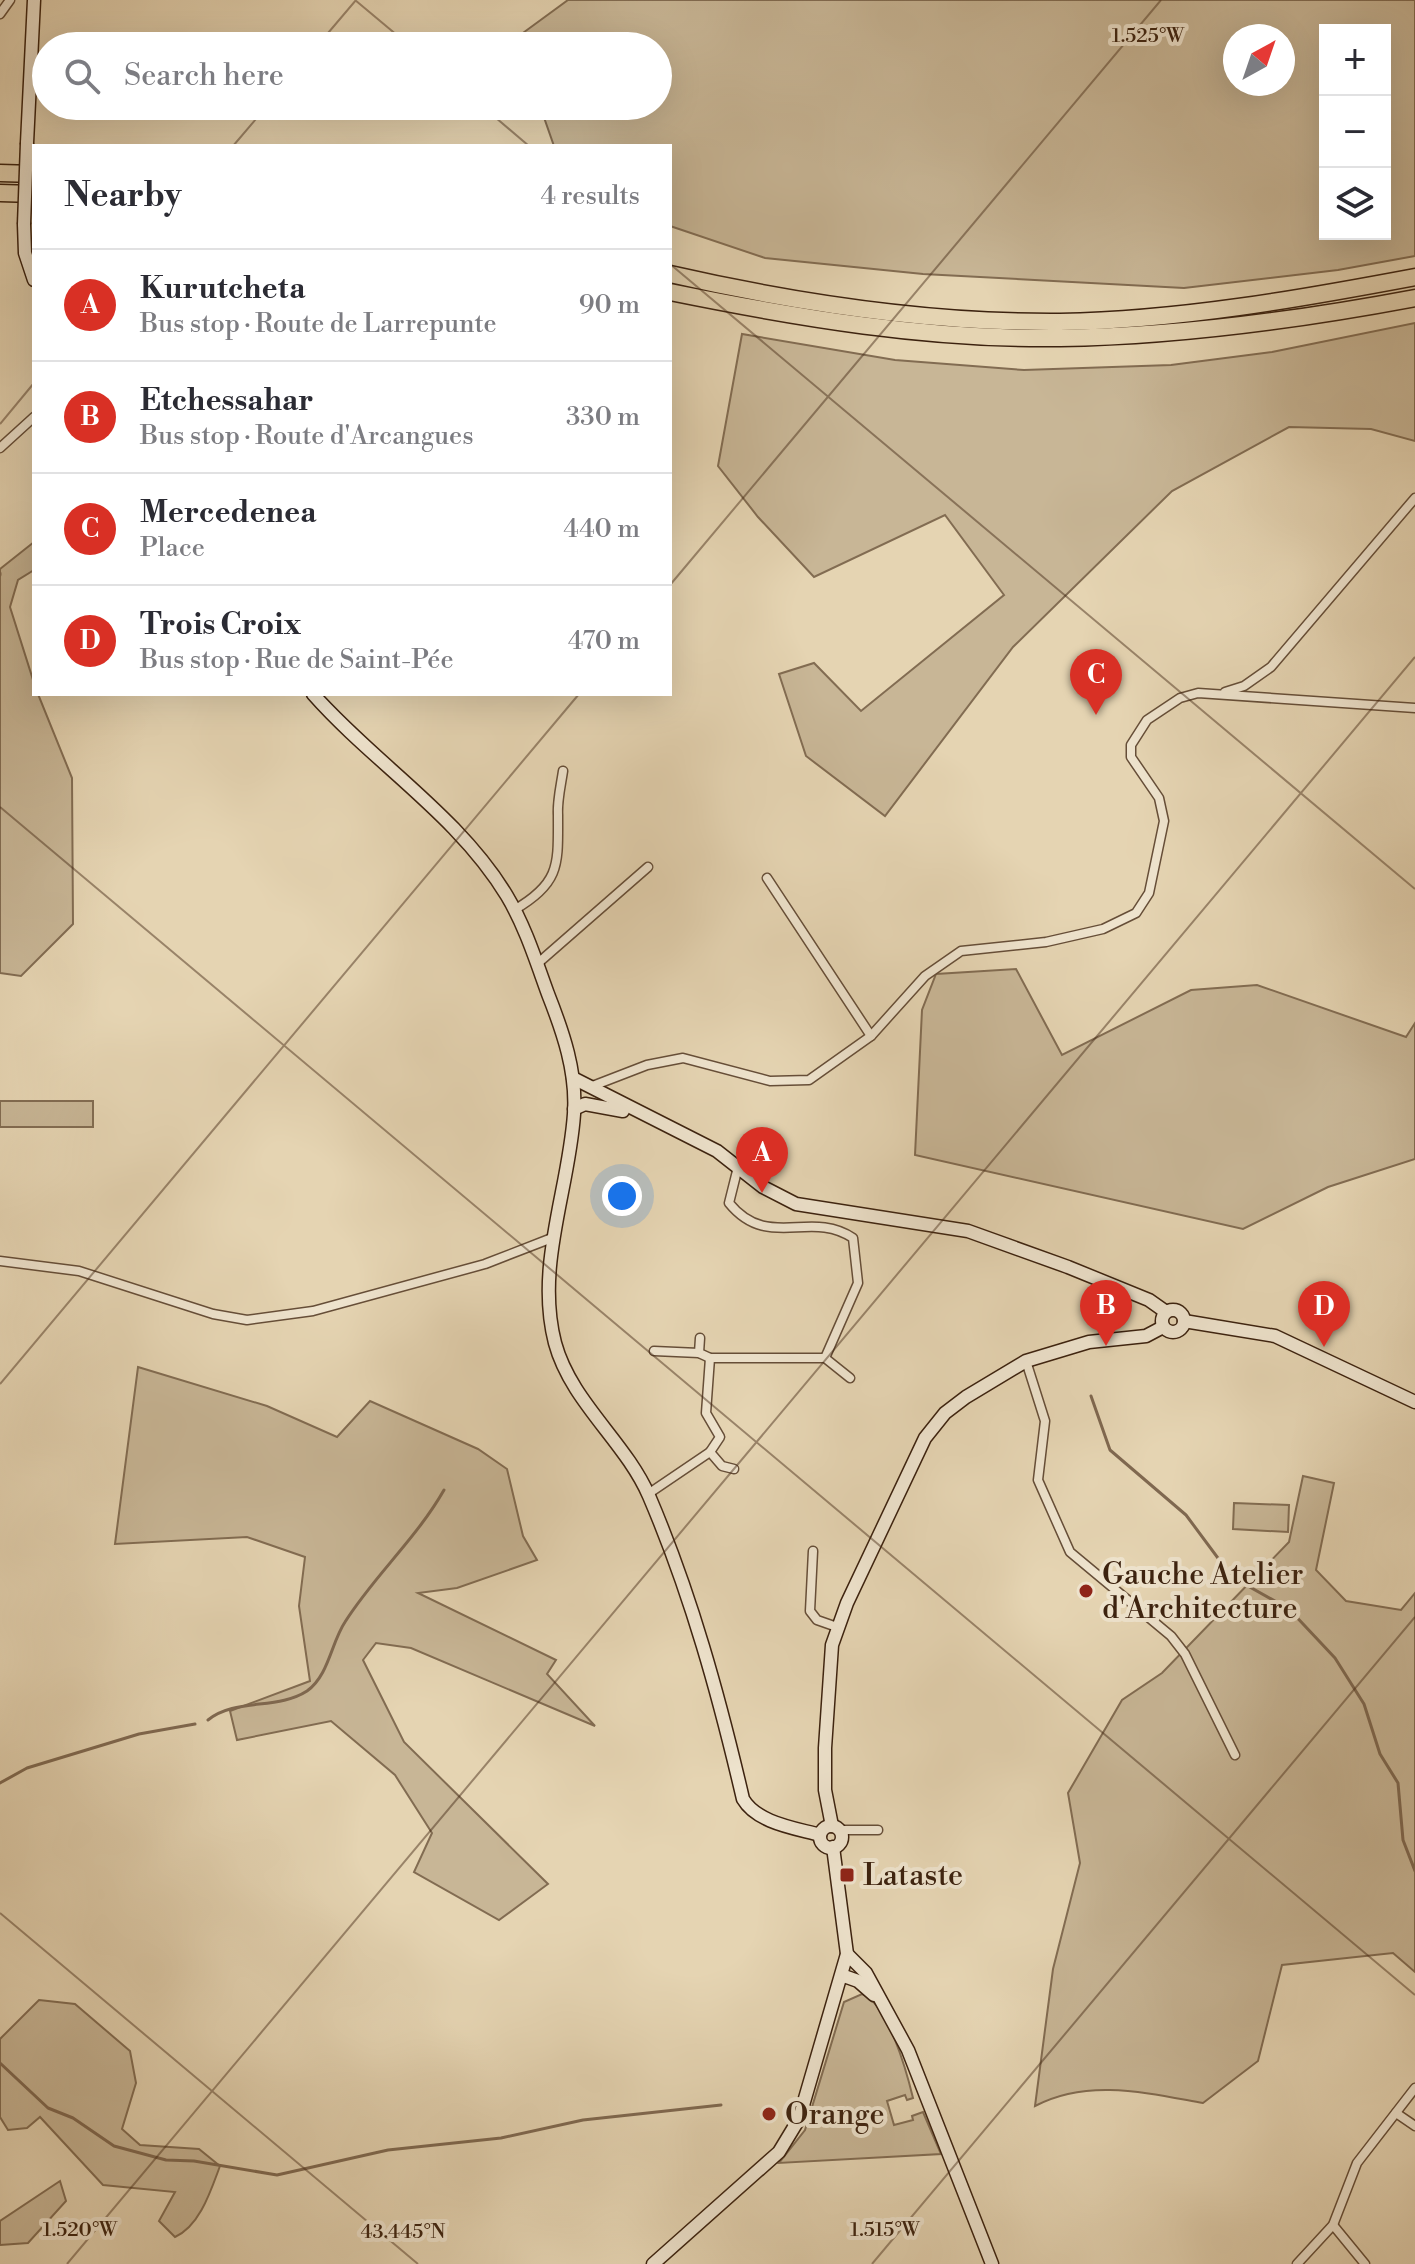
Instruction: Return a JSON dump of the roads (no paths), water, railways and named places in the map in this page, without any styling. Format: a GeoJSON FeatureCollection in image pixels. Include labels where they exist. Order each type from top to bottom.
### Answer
{"type":"FeatureCollection","features":[{"type":"Feature","properties":{"kind":"highway"},"geometry":{"type":"LineString","coordinates":[[0,173],[32,174]]}},
{"type":"Feature","properties":{"kind":"highway"},"geometry":{"type":"LineString","coordinates":[[0,193],[32,194]]}},
{"type":"Feature","properties":{"kind":"highway"},"geometry":{"type":"LineString","coordinates":[[672,274],[829,304],[941,316],[1060,322],[1192,313],[1415,277]]}},
{"type":"Feature","properties":{"kind":"highway"},"geometry":{"type":"LineString","coordinates":[[672,292],[829,322],[941,334],[1059,338],[1195,331],[1415,298]]}},
{"type":"Feature","properties":{"kind":"street"},"geometry":{"type":"LineString","coordinates":[[0,14],[10,0]]}},
{"type":"Feature","properties":{"kind":"street"},"geometry":{"type":"LineString","coordinates":[[32,32],[34,0]]}},
{"type":"Feature","properties":{"kind":"street"},"geometry":{"type":"LineString","coordinates":[[32,41],[24,224],[25,253],[32,274]]}},
{"type":"Feature","properties":{"kind":"street"},"geometry":{"type":"LineString","coordinates":[[0,448],[32,419]]}},
{"type":"Feature","properties":{"kind":"street"},"geometry":{"type":"LineString","coordinates":[[1221,694],[1244,686],[1271,667],[1415,498]]}},
{"type":"Feature","properties":{"kind":"street"},"geometry":{"type":"LineString","coordinates":[[590,1105],[598,1092],[620,1074],[683,1058],[770,1081],[809,1080],[871,1036],[925,976],[961,951],[1046,942],[1103,929],[1136,913],[1149,893],[1164,821],[1159,798],[1131,757],[1136,734],[1147,720],[1180,698],[1198,693],[1415,708]]}},
{"type":"Feature","properties":{"kind":"street"},"geometry":{"type":"LineString","coordinates":[[315,696],[447,825],[482,863],[514,910],[560,1026],[573,1078],[574,1109],[552,1238],[552,1320],[561,1362],[648,1494],[714,1676],[748,1809],[786,1826],[820,1835]]}},
{"type":"Feature","properties":{"kind":"street"},"geometry":{"type":"LineString","coordinates":[[514,910],[535,898],[559,864],[557,811],[563,771]]}},
{"type":"Feature","properties":{"kind":"street"},"geometry":{"type":"LineString","coordinates":[[537,964],[648,867]]}},
{"type":"Feature","properties":{"kind":"street"},"geometry":{"type":"LineString","coordinates":[[767,878],[871,1036]]}},
{"type":"Feature","properties":{"kind":"street"},"geometry":{"type":"LineString","coordinates":[[598,1092],[620,1074]]}},
{"type":"Feature","properties":{"kind":"street"},"geometry":{"type":"LineString","coordinates":[[573,1078],[638,1114],[706,1146],[775,1194],[796,1204],[968,1231],[1149,1300],[1166,1312],[1176,1310],[1184,1321],[1275,1336],[1415,1402]]}},
{"type":"Feature","properties":{"kind":"street"},"geometry":{"type":"LineString","coordinates":[[574,1109],[590,1105],[638,1114]]}},
{"type":"Feature","properties":{"kind":"street"},"geometry":{"type":"LineString","coordinates":[[738,1167],[729,1203],[741,1218],[764,1227],[837,1227],[853,1238],[858,1283],[825,1358]]}},
{"type":"Feature","properties":{"kind":"street"},"geometry":{"type":"LineString","coordinates":[[0,1261],[79,1271],[213,1314],[247,1320],[313,1311],[485,1264],[552,1238]]}},
{"type":"Feature","properties":{"kind":"street"},"geometry":{"type":"LineString","coordinates":[[1163,1327],[1161,1321],[1166,1312]]}},
{"type":"Feature","properties":{"kind":"street"},"geometry":{"type":"LineString","coordinates":[[820,1835],[825,1846],[833,1847],[841,1840],[825,1790],[829,1662],[837,1627],[929,1431],[966,1397],[1026,1361],[1089,1342],[1146,1336],[1163,1327],[1176,1332],[1184,1321]]}},
{"type":"Feature","properties":{"kind":"street"},"geometry":{"type":"LineString","coordinates":[[699,1353],[700,1338]]}},
{"type":"Feature","properties":{"kind":"street"},"geometry":{"type":"LineString","coordinates":[[654,1351],[699,1353],[710,1358],[825,1358],[850,1378]]}},
{"type":"Feature","properties":{"kind":"street"},"geometry":{"type":"LineString","coordinates":[[648,1494],[710,1452],[720,1437],[706,1413],[710,1358]]}},
{"type":"Feature","properties":{"kind":"street"},"geometry":{"type":"LineString","coordinates":[[1026,1361],[1045,1421],[1038,1480],[1070,1552],[1171,1636],[1185,1654],[1235,1755]]}},
{"type":"Feature","properties":{"kind":"street"},"geometry":{"type":"LineString","coordinates":[[710,1452],[722,1466],[734,1469]]}},
{"type":"Feature","properties":{"kind":"street"},"geometry":{"type":"LineString","coordinates":[[813,1551],[810,1611],[817,1620],[837,1627]]}},
{"type":"Feature","properties":{"kind":"street"},"geometry":{"type":"LineString","coordinates":[[820,1835],[825,1828],[878,1830]]}},
{"type":"Feature","properties":{"kind":"street"},"geometry":{"type":"LineString","coordinates":[[653,2264],[779,2152],[799,2119],[844,1976],[847,1954],[833,1847]]}},
{"type":"Feature","properties":{"kind":"street"},"geometry":{"type":"LineString","coordinates":[[847,1954],[866,1973],[908,2050],[992,2264]]}},
{"type":"Feature","properties":{"kind":"street"},"geometry":{"type":"LineString","coordinates":[[844,1976],[858,1981],[882,2003]]}},
{"type":"Feature","properties":{"kind":"street"},"geometry":{"type":"LineString","coordinates":[[1297,2264],[1333,2225],[1357,2163],[1415,2088]]}},
{"type":"Feature","properties":{"kind":"street"},"geometry":{"type":"LineString","coordinates":[[1396,2113],[1415,2126]]}},
{"type":"Feature","properties":{"kind":"street"},"geometry":{"type":"LineString","coordinates":[[1333,2225],[1365,2264]]}},
{"type":"Feature","properties":{"kind":"waterway"},"geometry":{"type":"LineString","coordinates":[[1091,1396],[1110,1450],[1186,1515],[1232,1577],[1289,1609],[1335,1658],[1364,1704],[1380,1754],[1398,1783],[1403,1840],[1415,1871]]}},
{"type":"Feature","properties":{"kind":"waterway"},"geometry":{"type":"LineString","coordinates":[[208,1720],[231,1709],[296,1697],[307,1691],[325,1668],[345,1622],[421,1525],[444,1490]]}},
{"type":"Feature","properties":{"kind":"waterway"},"geometry":{"type":"LineString","coordinates":[[0,1783],[27,1768],[139,1734],[195,1724]]}},
{"type":"Feature","properties":{"kind":"waterway"},"geometry":{"type":"LineString","coordinates":[[0,2063],[48,2108],[73,2118],[114,2146],[166,2160],[194,2161],[277,2175],[388,2150],[501,2138],[583,2120],[721,2105]]}},
{"type":"Feature","properties":{"kind":"place","name":"Mercedenea"},"geometry":{"type":"Point","coordinates":[1096,715]}},
{"type":"Feature","properties":{"kind":"place","name":"Kurutcheta"},"geometry":{"type":"Point","coordinates":[762,1193]}},
{"type":"Feature","properties":{"kind":"place","name":"Etchessahar"},"geometry":{"type":"Point","coordinates":[1106,1346]}},
{"type":"Feature","properties":{"kind":"place","name":"Trois Croix"},"geometry":{"type":"Point","coordinates":[1324,1347]}},
{"type":"Feature","properties":{"kind":"place","name":"Gauche Atelier d'Architecture"},"geometry":{"type":"Point","coordinates":[1086,1591]}},
{"type":"Feature","properties":{"kind":"place","name":"Lataste"},"geometry":{"type":"Point","coordinates":[847,1875]}},
{"type":"Feature","properties":{"kind":"place","name":"Orange"},"geometry":{"type":"Point","coordinates":[769,2114]}}]}
